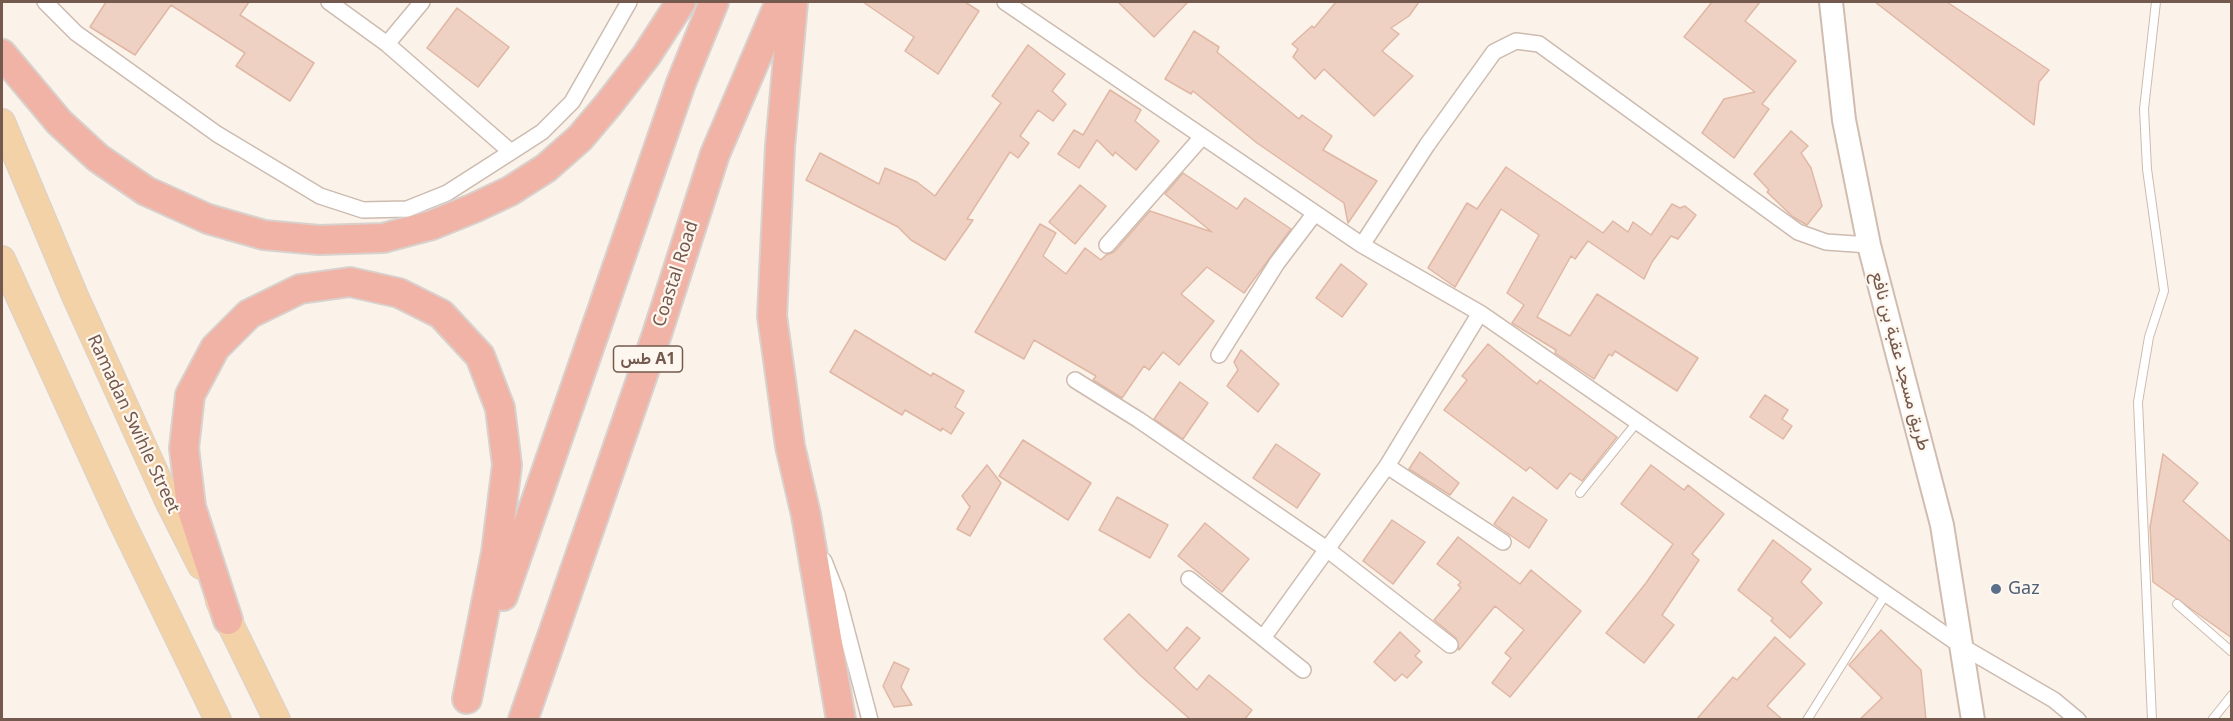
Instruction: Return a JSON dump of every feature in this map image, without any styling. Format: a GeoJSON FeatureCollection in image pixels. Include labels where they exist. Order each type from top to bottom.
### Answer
{"type":"FeatureCollection","features":[{"type":"Feature","properties":{"kind":"highway"},"geometry":{"type":"LineString","coordinates":[[2,54],[59,122],[98,158],[146,191],[208,219],[264,235],[319,240],[383,238],[432,225],[474,208],[510,191],[546,168],[580,138],[608,105],[646,56],[681,2]]}},
{"type":"Feature","properties":{"kind":"highway","name":"طس A1"},"geometry":{"type":"LineString","coordinates":[[463,709],[681,83],[714,2]]}},
{"type":"Feature","properties":{"kind":"highway","name":"Coastal Road"},"geometry":{"type":"LineString","coordinates":[[523,720],[657,334],[715,154],[780,2]]}},
{"type":"Feature","properties":{"kind":"highway"},"geometry":{"type":"LineString","coordinates":[[793,2],[780,147],[772,316],[790,446],[806,515],[841,720]]}},
{"type":"Feature","properties":{"kind":"highway"},"geometry":{"type":"LineString","coordinates":[[228,620],[191,507],[184,448],[190,395],[215,348],[249,314],[300,289],[350,282],[399,293],[441,314],[480,356],[500,408],[507,465],[496,553],[463,709]]}},
{"type":"Feature","properties":{"kind":"main road","name":"Ramadan Swihle Street"},"geometry":{"type":"LineString","coordinates":[[2,122],[41,220],[169,503],[277,720]]}},
{"type":"Feature","properties":{"kind":"main road"},"geometry":{"type":"LineString","coordinates":[[2,259],[120,518],[218,720]]}},
{"type":"Feature","properties":{"kind":"street"},"geometry":{"type":"LineString","coordinates":[[45,2],[76,33],[217,134],[320,196],[363,210],[407,209],[447,193],[542,132],[572,102],[629,2]]}},
{"type":"Feature","properties":{"kind":"street"},"geometry":{"type":"LineString","coordinates":[[329,2],[387,44],[511,152]]}},
{"type":"Feature","properties":{"kind":"street"},"geometry":{"type":"LineString","coordinates":[[387,44],[422,2]]}},
{"type":"Feature","properties":{"kind":"street"},"geometry":{"type":"LineString","coordinates":[[1005,2],[1362,245],[1480,313],[1963,647],[2054,700],[2078,720]]}},
{"type":"Feature","properties":{"kind":"street","name":"طريق مسجد عقبة بن نافع"},"geometry":{"type":"LineString","coordinates":[[1831,2],[1844,120],[1869,245],[1930,473],[1963,647],[1973,720]]}},
{"type":"Feature","properties":{"kind":"street"},"geometry":{"type":"LineString","coordinates":[[1362,245],[1427,145],[1494,52],[1516,41],[1539,44],[1798,232],[1826,242],[1869,245]]}},
{"type":"Feature","properties":{"kind":"street"},"geometry":{"type":"LineString","coordinates":[[1107,245],[1202,137]]}},
{"type":"Feature","properties":{"kind":"street"},"geometry":{"type":"LineString","coordinates":[[1219,355],[1277,263],[1315,213]]}},
{"type":"Feature","properties":{"kind":"street"},"geometry":{"type":"LineString","coordinates":[[1263,638],[1387,466],[1480,313]]}},
{"type":"Feature","properties":{"kind":"street"},"geometry":{"type":"LineString","coordinates":[[1075,380],[1139,420],[1328,550],[1450,645]]}},
{"type":"Feature","properties":{"kind":"street"},"geometry":{"type":"LineString","coordinates":[[1387,466],[1503,542]]}},
{"type":"Feature","properties":{"kind":"street"},"geometry":{"type":"LineString","coordinates":[[806,515],[837,594],[870,720]]}},
{"type":"Feature","properties":{"kind":"street"},"geometry":{"type":"LineString","coordinates":[[1190,579],[1303,670]]}},
{"type":"Feature","properties":{"kind":"lane"},"geometry":{"type":"LineString","coordinates":[[2152,720],[2138,402],[2149,337],[2164,291],[2147,169],[2144,109],[2156,2]]}},
{"type":"Feature","properties":{"kind":"lane"},"geometry":{"type":"LineString","coordinates":[[1580,493],[1638,421]]}},
{"type":"Feature","properties":{"kind":"lane"},"geometry":{"type":"LineString","coordinates":[[1807,720],[1886,593]]}},
{"type":"Feature","properties":{"kind":"lane"},"geometry":{"type":"LineString","coordinates":[[2177,604],[2232,652]]}},
{"type":"Feature","properties":{"kind":"lane"},"geometry":{"type":"LineString","coordinates":[[2212,720],[2232,696]]}},
{"type":"Feature","properties":{"kind":"building"},"geometry":{"type":"Polygon","coordinates":[[[106,2],[249,2],[240,15],[314,63],[290,101],[236,66],[245,53],[171,5],[135,55],[90,27],[106,2]]]}},
{"type":"Feature","properties":{"kind":"building"},"geometry":{"type":"Polygon","coordinates":[[[863,2],[965,2],[979,11],[938,74],[905,51],[914,37],[863,2]]]}},
{"type":"Feature","properties":{"kind":"building"},"geometry":{"type":"Polygon","coordinates":[[[1118,2],[1188,2],[1154,37],[1118,2]]]}},
{"type":"Feature","properties":{"kind":"building"},"geometry":{"type":"Polygon","coordinates":[[[1336,2],[1419,2],[1409,16],[1391,28],[1399,34],[1382,51],[1413,76],[1374,116],[1324,69],[1315,79],[1293,57],[1298,49],[1292,44],[1312,26],[1314,28],[1336,2]]]}},
{"type":"Feature","properties":{"kind":"building"},"geometry":{"type":"Polygon","coordinates":[[[1712,2],[1760,2],[1745,21],[1796,61],[1762,104],[1769,109],[1734,158],[1702,133],[1724,99],[1755,92],[1684,37],[1712,2]]]}},
{"type":"Feature","properties":{"kind":"building"},"geometry":{"type":"Polygon","coordinates":[[[1875,2],[1947,2],[2049,70],[2039,82],[2034,125],[1875,2]]]}},
{"type":"Feature","properties":{"kind":"building"},"geometry":{"type":"Polygon","coordinates":[[[457,8],[509,47],[478,87],[427,48],[457,8]]]}},
{"type":"Feature","properties":{"kind":"building"},"geometry":{"type":"Polygon","coordinates":[[[1194,31],[1219,47],[1217,52],[1299,119],[1302,115],[1332,136],[1323,150],[1377,181],[1348,223],[1344,203],[1257,143],[1193,91],[1191,94],[1165,79],[1194,31]]]}},
{"type":"Feature","properties":{"kind":"building"},"geometry":{"type":"Polygon","coordinates":[[[1028,45],[1065,74],[1052,91],[1066,104],[1053,121],[1038,110],[1020,136],[1029,143],[1018,158],[1010,152],[967,219],[973,220],[945,260],[911,240],[898,227],[806,180],[820,153],[879,184],[885,168],[917,182],[935,196],[1001,103],[992,96],[1028,45]]]}},
{"type":"Feature","properties":{"kind":"building"},"geometry":{"type":"Polygon","coordinates":[[[1110,90],[1141,110],[1135,121],[1159,141],[1136,170],[1115,152],[1113,156],[1097,140],[1079,168],[1058,154],[1074,130],[1083,135],[1110,90]]]}},
{"type":"Feature","properties":{"kind":"building"},"geometry":{"type":"Polygon","coordinates":[[[1791,131],[1808,146],[1801,153],[1811,168],[1822,206],[1807,225],[1793,217],[1767,192],[1769,190],[1754,174],[1791,131]]]}},
{"type":"Feature","properties":{"kind":"building"},"geometry":{"type":"Polygon","coordinates":[[[1506,167],[1603,233],[1613,221],[1628,232],[1633,222],[1651,235],[1672,204],[1680,208],[1685,206],[1696,215],[1678,239],[1671,236],[1652,262],[1644,279],[1588,241],[1575,259],[1571,256],[1537,317],[1570,336],[1597,294],[1698,358],[1677,391],[1615,351],[1612,356],[1609,354],[1594,379],[1555,353],[1556,350],[1512,323],[1524,305],[1507,293],[1539,235],[1501,209],[1455,287],[1428,268],[1467,203],[1477,209],[1506,167]]]}},
{"type":"Feature","properties":{"kind":"building"},"geometry":{"type":"Polygon","coordinates":[[[1183,173],[1237,209],[1245,198],[1291,229],[1244,293],[1207,267],[1181,294],[1214,321],[1179,365],[1163,352],[1149,370],[1144,366],[1122,398],[1093,380],[1096,376],[1034,340],[1024,359],[975,332],[1040,224],[1056,233],[1043,256],[1066,274],[1085,248],[1101,260],[1114,252],[1150,211],[1212,232],[1165,194],[1183,173]]]}},
{"type":"Feature","properties":{"kind":"building"},"geometry":{"type":"Polygon","coordinates":[[[1080,185],[1106,206],[1075,244],[1049,222],[1080,185]]]}},
{"type":"Feature","properties":{"kind":"building"},"geometry":{"type":"Polygon","coordinates":[[[1341,264],[1367,284],[1342,317],[1316,298],[1341,264]]]}},
{"type":"Feature","properties":{"kind":"building"},"geometry":{"type":"Polygon","coordinates":[[[855,330],[931,376],[933,373],[964,391],[955,407],[964,413],[951,434],[942,428],[941,431],[905,410],[902,415],[830,372],[855,330]]]}},
{"type":"Feature","properties":{"kind":"building"},"geometry":{"type":"Polygon","coordinates":[[[1488,344],[1537,384],[1540,380],[1617,437],[1582,481],[1570,473],[1557,489],[1530,467],[1526,471],[1444,410],[1467,380],[1462,376],[1488,344]]]}},
{"type":"Feature","properties":{"kind":"building"},"geometry":{"type":"Polygon","coordinates":[[[1241,350],[1279,384],[1258,412],[1227,386],[1238,370],[1234,362],[1241,350]]]}},
{"type":"Feature","properties":{"kind":"building"},"geometry":{"type":"Polygon","coordinates":[[[1180,382],[1208,403],[1183,439],[1154,419],[1180,382]]]}},
{"type":"Feature","properties":{"kind":"building"},"geometry":{"type":"Polygon","coordinates":[[[1765,395],[1788,410],[1782,419],[1792,426],[1783,439],[1750,417],[1765,395]]]}},
{"type":"Feature","properties":{"kind":"building"},"geometry":{"type":"Polygon","coordinates":[[[1023,440],[1091,483],[1068,520],[999,476],[1023,440]]]}},
{"type":"Feature","properties":{"kind":"building"},"geometry":{"type":"Polygon","coordinates":[[[1276,444],[1320,474],[1297,508],[1253,478],[1276,444]]]}},
{"type":"Feature","properties":{"kind":"building"},"geometry":{"type":"Polygon","coordinates":[[[1420,452],[1459,483],[1450,495],[1409,469],[1420,452]]]}},
{"type":"Feature","properties":{"kind":"building"},"geometry":{"type":"Polygon","coordinates":[[[2163,454],[2198,483],[2183,501],[2232,543],[2232,638],[2153,582],[2150,527],[2163,454]]]}},
{"type":"Feature","properties":{"kind":"building"},"geometry":{"type":"Polygon","coordinates":[[[987,465],[1001,483],[970,536],[957,529],[970,507],[962,496],[987,465]]]}},
{"type":"Feature","properties":{"kind":"building"},"geometry":{"type":"Polygon","coordinates":[[[1651,465],[1684,490],[1688,485],[1724,514],[1692,554],[1699,560],[1662,615],[1674,625],[1644,663],[1606,633],[1646,583],[1673,544],[1621,504],[1651,465]]]}},
{"type":"Feature","properties":{"kind":"building"},"geometry":{"type":"Polygon","coordinates":[[[1117,497],[1168,525],[1150,558],[1099,530],[1117,497]]]}},
{"type":"Feature","properties":{"kind":"building"},"geometry":{"type":"Polygon","coordinates":[[[1513,497],[1547,520],[1529,548],[1494,524],[1513,497]]]}},
{"type":"Feature","properties":{"kind":"building"},"geometry":{"type":"Polygon","coordinates":[[[1392,520],[1425,542],[1393,584],[1363,561],[1392,520]]]}},
{"type":"Feature","properties":{"kind":"building"},"geometry":{"type":"Polygon","coordinates":[[[1205,523],[1249,559],[1222,592],[1178,556],[1205,523]]]}},
{"type":"Feature","properties":{"kind":"building"},"geometry":{"type":"Polygon","coordinates":[[[1458,537],[1520,584],[1531,570],[1581,611],[1510,697],[1492,683],[1511,658],[1505,653],[1524,630],[1495,606],[1459,650],[1456,638],[1434,620],[1461,588],[1458,585],[1461,582],[1437,564],[1458,537]]]}},
{"type":"Feature","properties":{"kind":"building"},"geometry":{"type":"Polygon","coordinates":[[[1773,540],[1811,569],[1801,582],[1822,603],[1790,638],[1771,621],[1773,618],[1738,590],[1773,540]]]}},
{"type":"Feature","properties":{"kind":"building"},"geometry":{"type":"Polygon","coordinates":[[[1129,614],[1167,651],[1187,627],[1200,638],[1174,668],[1197,690],[1209,675],[1252,710],[1244,720],[1191,720],[1141,676],[1104,639],[1129,614]]]}},
{"type":"Feature","properties":{"kind":"building"},"geometry":{"type":"Polygon","coordinates":[[[1881,630],[1921,670],[1926,720],[1859,720],[1882,698],[1849,665],[1881,630]]]}},
{"type":"Feature","properties":{"kind":"building"},"geometry":{"type":"Polygon","coordinates":[[[1400,632],[1420,651],[1415,656],[1422,662],[1407,678],[1402,674],[1395,681],[1374,662],[1400,632]]]}},
{"type":"Feature","properties":{"kind":"building"},"geometry":{"type":"Polygon","coordinates":[[[1775,637],[1805,664],[1767,706],[1783,720],[1696,720],[1733,677],[1737,680],[1775,637]]]}},
{"type":"Feature","properties":{"kind":"building"},"geometry":{"type":"Polygon","coordinates":[[[894,662],[909,669],[901,687],[912,705],[894,707],[883,686],[894,662]]]}},
{"type":"Feature","properties":{"kind":"place","name":"Gaz"},"geometry":{"type":"Point","coordinates":[1996,589]}}]}
